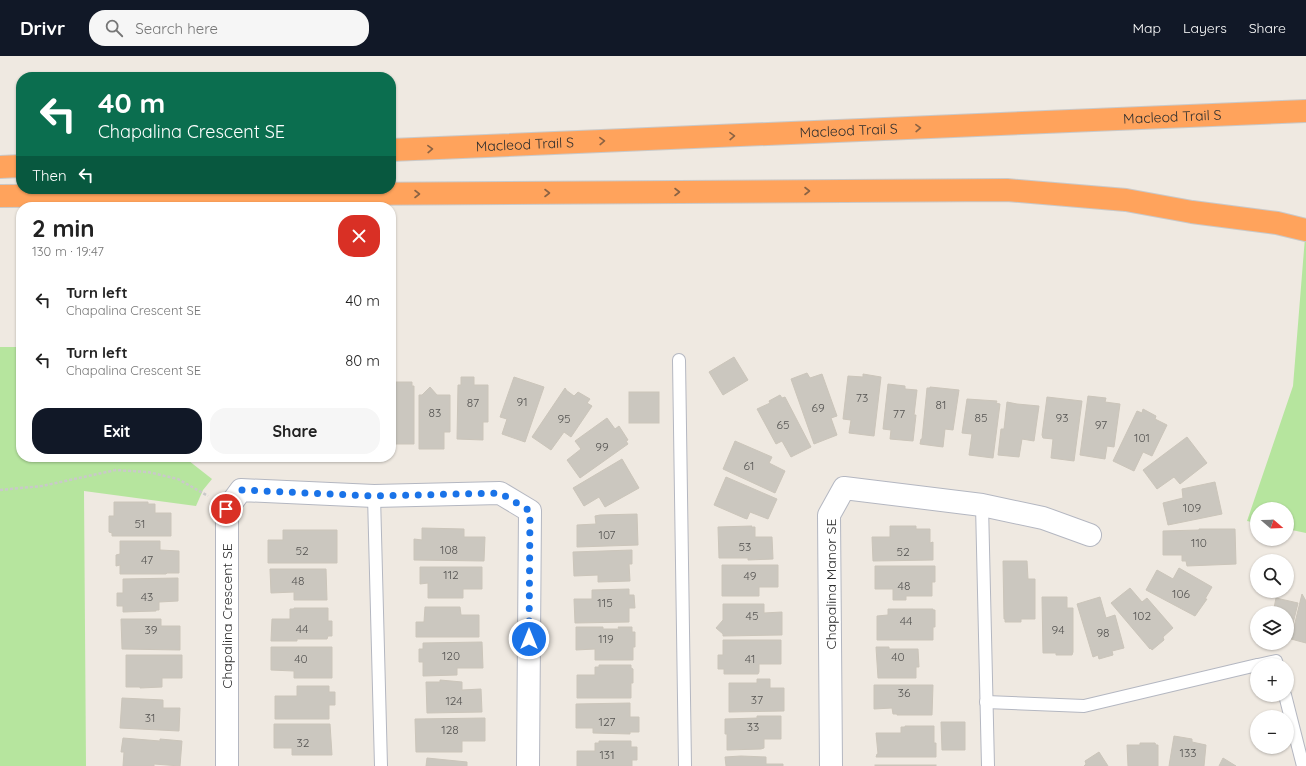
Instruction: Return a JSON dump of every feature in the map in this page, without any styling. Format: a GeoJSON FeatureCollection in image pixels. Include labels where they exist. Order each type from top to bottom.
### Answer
{"type":"FeatureCollection","features":[{"type":"Feature","properties":{"kind":"highway","name":"Macleod Trail S"},"geometry":{"type":"LineString","coordinates":[[396,150],[1306,111]]}},
{"type":"Feature","properties":{"kind":"highway"},"geometry":{"type":"LineString","coordinates":[[0,167],[16,166]]}},
{"type":"Feature","properties":{"kind":"highway"},"geometry":{"type":"LineString","coordinates":[[396,194],[1007,190],[1126,200],[1192,212],[1277,223],[1306,230]]}},
{"type":"Feature","properties":{"kind":"highway"},"geometry":{"type":"LineString","coordinates":[[0,196],[336,194]]}},
{"type":"Feature","properties":{"kind":"street","name":"Chapalina Manor SE"},"geometry":{"type":"LineString","coordinates":[[831,766],[830,515],[844,488],[982,505],[1043,518],[1090,535]]}},
{"type":"Feature","properties":{"kind":"street"},"geometry":{"type":"LineString","coordinates":[[226,509],[241,490],[374,496],[500,493],[530,511],[528,766]]}},
{"type":"Feature","properties":{"kind":"street","name":"Chapalina Crescent SE"},"geometry":{"type":"LineString","coordinates":[[226,509],[227,766]]}},
{"type":"Feature","properties":{"kind":"lane"},"geometry":{"type":"LineString","coordinates":[[679,360],[686,766]]}},
{"type":"Feature","properties":{"kind":"lane"},"geometry":{"type":"LineString","coordinates":[[374,496],[381,766]]}},
{"type":"Feature","properties":{"kind":"lane"},"geometry":{"type":"LineString","coordinates":[[982,505],[988,766]]}},
{"type":"Feature","properties":{"kind":"lane"},"geometry":{"type":"LineString","coordinates":[[986,702],[1084,706],[1250,667]]}},
{"type":"Feature","properties":{"kind":"lane"},"geometry":{"type":"LineString","coordinates":[[1287,702],[1304,766]]}},
{"type":"Feature","properties":{"kind":"path"},"geometry":{"type":"LineString","coordinates":[[0,490],[42,486],[116,470],[148,472],[178,478],[226,509]]}},
{"type":"Feature","properties":{"kind":"green space"},"geometry":{"type":"Polygon","coordinates":[[[1306,225],[1306,533],[1294,530],[1294,502],[1253,502],[1293,386],[1306,225]]]}},
{"type":"Feature","properties":{"kind":"green space"},"geometry":{"type":"Polygon","coordinates":[[[0,347],[16,347],[16,462],[190,462],[212,479],[203,490],[196,506],[84,491],[86,766],[0,766],[0,347]]]}},
{"type":"Feature","properties":{"kind":"green space"},"geometry":{"type":"Polygon","coordinates":[[[1250,512],[1250,522],[1247,521],[1250,512]]]}},
{"type":"Feature","properties":{"kind":"building"},"geometry":{"type":"Polygon","coordinates":[[[734,357],[748,380],[723,395],[709,372],[734,357]]]}},
{"type":"Feature","properties":{"kind":"building"},"geometry":{"type":"Polygon","coordinates":[[[807,373],[810,378],[822,374],[837,416],[831,418],[837,435],[814,444],[791,379],[807,373]]]}},
{"type":"Feature","properties":{"kind":"building"},"geometry":{"type":"Polygon","coordinates":[[[863,374],[881,377],[874,436],[849,433],[851,420],[843,419],[848,376],[863,377],[863,374]]]}},
{"type":"Feature","properties":{"kind":"building"},"geometry":{"type":"Polygon","coordinates":[[[461,377],[474,377],[474,385],[488,385],[488,422],[483,422],[483,440],[457,439],[458,385],[461,385],[461,377]]]}},
{"type":"Feature","properties":{"kind":"building"},"geometry":{"type":"Polygon","coordinates":[[[514,377],[544,387],[525,442],[502,434],[507,419],[500,417],[514,377]]]}},
{"type":"Feature","properties":{"kind":"building"},"geometry":{"type":"Polygon","coordinates":[[[396,382],[412,382],[412,386],[414,386],[414,444],[396,444],[396,382]]]}},
{"type":"Feature","properties":{"kind":"building"},"geometry":{"type":"Polygon","coordinates":[[[888,384],[905,386],[905,389],[917,390],[913,441],[890,439],[891,430],[883,429],[888,384]]]}},
{"type":"Feature","properties":{"kind":"building"},"geometry":{"type":"Polygon","coordinates":[[[430,387],[437,395],[450,395],[450,432],[444,432],[444,449],[419,449],[419,395],[422,395],[430,387]]]}},
{"type":"Feature","properties":{"kind":"building"},"geometry":{"type":"Polygon","coordinates":[[[565,388],[574,396],[578,392],[590,399],[587,403],[592,406],[571,437],[564,432],[551,450],[532,437],[565,388]]]}},
{"type":"Feature","properties":{"kind":"building"},"geometry":{"type":"Polygon","coordinates":[[[927,388],[959,390],[953,430],[945,429],[943,447],[920,444],[922,439],[927,388]]]}},
{"type":"Feature","properties":{"kind":"building"},"geometry":{"type":"Polygon","coordinates":[[[629,392],[659,392],[659,423],[629,423],[629,392]]]}},
{"type":"Feature","properties":{"kind":"building"},"geometry":{"type":"Polygon","coordinates":[[[780,395],[782,398],[785,397],[811,447],[791,457],[782,441],[776,444],[757,409],[770,403],[769,401],[780,395]]]}},
{"type":"Feature","properties":{"kind":"building"},"geometry":{"type":"Polygon","coordinates":[[[1088,396],[1106,398],[1105,402],[1120,404],[1114,447],[1107,446],[1105,459],[1080,455],[1088,396]]]}},
{"type":"Feature","properties":{"kind":"building"},"geometry":{"type":"Polygon","coordinates":[[[1047,397],[1082,401],[1074,461],[1051,458],[1053,439],[1043,438],[1042,435],[1047,397]]]}},
{"type":"Feature","properties":{"kind":"building"},"geometry":{"type":"Polygon","coordinates":[[[967,399],[997,401],[996,403],[1000,404],[993,458],[969,455],[972,434],[962,433],[967,399]]]}},
{"type":"Feature","properties":{"kind":"building"},"geometry":{"type":"Polygon","coordinates":[[[1007,402],[1039,406],[1034,441],[1022,439],[1019,457],[998,455],[1001,429],[1004,429],[1007,402]]]}},
{"type":"Feature","properties":{"kind":"building"},"geometry":{"type":"Polygon","coordinates":[[[1143,409],[1156,416],[1155,419],[1167,425],[1152,456],[1143,452],[1134,471],[1113,461],[1137,411],[1142,413],[1143,409]]]}},
{"type":"Feature","properties":{"kind":"building"},"geometry":{"type":"Polygon","coordinates":[[[607,418],[615,429],[619,426],[628,440],[626,441],[628,444],[580,478],[567,460],[581,449],[575,441],[607,418]]]}},
{"type":"Feature","properties":{"kind":"building"},"geometry":{"type":"Polygon","coordinates":[[[1187,437],[1207,463],[1180,484],[1174,477],[1157,489],[1143,470],[1187,437]]]}},
{"type":"Feature","properties":{"kind":"building"},"geometry":{"type":"Polygon","coordinates":[[[735,441],[772,457],[769,463],[785,471],[775,493],[723,469],[735,441]]]}},
{"type":"Feature","properties":{"kind":"building"},"geometry":{"type":"Polygon","coordinates":[[[622,459],[639,488],[605,507],[599,497],[584,506],[573,488],[622,459]]]}},
{"type":"Feature","properties":{"kind":"building"},"geometry":{"type":"Polygon","coordinates":[[[726,477],[777,499],[768,519],[750,512],[747,519],[714,505],[726,477]]]}},
{"type":"Feature","properties":{"kind":"building"},"geometry":{"type":"Polygon","coordinates":[[[1215,482],[1222,514],[1168,525],[1163,503],[1183,498],[1182,489],[1215,482]]]}},
{"type":"Feature","properties":{"kind":"building"},"geometry":{"type":"Polygon","coordinates":[[[114,502],[148,502],[148,504],[155,504],[155,513],[171,513],[171,536],[112,536],[112,533],[109,532],[109,516],[114,516],[114,502]]]}},
{"type":"Feature","properties":{"kind":"building"},"geometry":{"type":"Polygon","coordinates":[[[637,514],[638,545],[577,547],[577,525],[596,524],[595,516],[600,515],[637,514]]]}},
{"type":"Feature","properties":{"kind":"building"},"geometry":{"type":"Polygon","coordinates":[[[752,526],[751,527],[755,527],[755,537],[772,537],[773,559],[748,560],[748,558],[719,558],[718,527],[752,526]]]}},
{"type":"Feature","properties":{"kind":"building"},"geometry":{"type":"Polygon","coordinates":[[[890,526],[916,526],[916,529],[930,529],[930,543],[933,542],[933,560],[873,561],[872,537],[890,537],[890,526]]]}},
{"type":"Feature","properties":{"kind":"building"},"geometry":{"type":"Polygon","coordinates":[[[422,528],[464,529],[464,537],[485,537],[484,561],[414,560],[414,539],[422,540],[422,528]]]}},
{"type":"Feature","properties":{"kind":"building"},"geometry":{"type":"Polygon","coordinates":[[[1235,529],[1236,564],[1187,566],[1186,561],[1182,561],[1182,555],[1163,555],[1163,531],[1235,529]]]}},
{"type":"Feature","properties":{"kind":"building"},"geometry":{"type":"Polygon","coordinates":[[[283,530],[337,530],[337,563],[268,563],[268,540],[283,540],[283,530]]]}},
{"type":"Feature","properties":{"kind":"building"},"geometry":{"type":"Polygon","coordinates":[[[120,541],[160,541],[160,550],[179,551],[179,573],[120,574],[120,565],[116,566],[116,555],[120,554],[120,541]]]}},
{"type":"Feature","properties":{"kind":"building"},"geometry":{"type":"Polygon","coordinates":[[[632,550],[632,564],[629,564],[630,581],[598,582],[598,575],[574,576],[573,552],[632,550]]]}},
{"type":"Feature","properties":{"kind":"building"},"geometry":{"type":"Polygon","coordinates":[[[1003,561],[1027,561],[1028,579],[1035,579],[1035,619],[1021,619],[1021,622],[1005,622],[1003,561]]]}},
{"type":"Feature","properties":{"kind":"building"},"geometry":{"type":"Polygon","coordinates":[[[722,565],[778,565],[778,587],[759,587],[759,596],[722,596],[722,565]]]}},
{"type":"Feature","properties":{"kind":"building"},"geometry":{"type":"Polygon","coordinates":[[[875,566],[935,566],[935,582],[932,582],[932,596],[906,596],[906,600],[893,600],[893,589],[875,589],[875,566]]]}},
{"type":"Feature","properties":{"kind":"building"},"geometry":{"type":"Polygon","coordinates":[[[420,567],[482,567],[482,589],[463,589],[463,598],[428,598],[428,583],[420,584],[420,567]]]}},
{"type":"Feature","properties":{"kind":"building"},"geometry":{"type":"Polygon","coordinates":[[[1179,568],[1212,587],[1205,599],[1207,599],[1195,616],[1146,590],[1157,570],[1173,579],[1179,568]]]}},
{"type":"Feature","properties":{"kind":"building"},"geometry":{"type":"Polygon","coordinates":[[[270,569],[326,569],[327,600],[294,600],[294,592],[271,593],[270,569]]]}},
{"type":"Feature","properties":{"kind":"building"},"geometry":{"type":"Polygon","coordinates":[[[178,578],[178,601],[159,602],[159,610],[123,612],[123,606],[117,606],[117,593],[123,593],[123,579],[178,578]]]}},
{"type":"Feature","properties":{"kind":"building"},"geometry":{"type":"Polygon","coordinates":[[[1130,588],[1142,602],[1147,598],[1173,628],[1163,637],[1164,640],[1152,650],[1111,603],[1130,588]]]}},
{"type":"Feature","properties":{"kind":"building"},"geometry":{"type":"Polygon","coordinates":[[[629,589],[629,595],[634,595],[635,608],[629,608],[629,622],[575,623],[574,599],[592,599],[592,590],[629,589]]]}},
{"type":"Feature","properties":{"kind":"building"},"geometry":{"type":"Polygon","coordinates":[[[1302,594],[1306,601],[1306,643],[1294,640],[1294,627],[1302,594]]]}},
{"type":"Feature","properties":{"kind":"building"},"geometry":{"type":"Polygon","coordinates":[[[1042,597],[1067,597],[1067,608],[1073,608],[1072,655],[1043,653],[1042,597]]]}},
{"type":"Feature","properties":{"kind":"building"},"geometry":{"type":"Polygon","coordinates":[[[1100,597],[1106,618],[1115,615],[1124,648],[1112,651],[1113,655],[1099,659],[1098,655],[1093,657],[1077,604],[1100,597]]]}},
{"type":"Feature","properties":{"kind":"building"},"geometry":{"type":"Polygon","coordinates":[[[1276,598],[1298,603],[1294,620],[1294,606],[1274,606],[1276,598]]]}},
{"type":"Feature","properties":{"kind":"building"},"geometry":{"type":"Polygon","coordinates":[[[723,604],[764,604],[764,613],[782,612],[782,635],[723,636],[723,634],[716,628],[723,620],[723,604]]]}},
{"type":"Feature","properties":{"kind":"building"},"geometry":{"type":"Polygon","coordinates":[[[425,607],[460,607],[461,615],[479,615],[479,637],[416,637],[416,622],[424,622],[425,607]]]}},
{"type":"Feature","properties":{"kind":"building"},"geometry":{"type":"Polygon","coordinates":[[[328,608],[328,621],[332,621],[332,636],[328,636],[327,639],[271,641],[272,619],[290,619],[290,609],[328,608]]]}},
{"type":"Feature","properties":{"kind":"building"},"geometry":{"type":"Polygon","coordinates":[[[888,609],[935,610],[933,640],[877,640],[877,616],[888,615],[888,609]]]}},
{"type":"Feature","properties":{"kind":"building"},"geometry":{"type":"Polygon","coordinates":[[[121,619],[161,619],[161,626],[180,626],[180,650],[122,649],[121,619]]]}},
{"type":"Feature","properties":{"kind":"building"},"geometry":{"type":"Polygon","coordinates":[[[576,627],[603,627],[603,629],[619,629],[618,627],[632,627],[632,632],[635,632],[633,660],[595,660],[595,649],[576,650],[576,627]]]}},
{"type":"Feature","properties":{"kind":"building"},"geometry":{"type":"Polygon","coordinates":[[[723,640],[781,640],[781,664],[759,664],[758,674],[724,674],[724,669],[718,669],[718,655],[723,655],[723,640]]]}},
{"type":"Feature","properties":{"kind":"building"},"geometry":{"type":"Polygon","coordinates":[[[482,642],[483,668],[457,668],[457,675],[423,676],[423,662],[419,662],[419,649],[423,649],[423,643],[482,642]]]}},
{"type":"Feature","properties":{"kind":"building"},"geometry":{"type":"Polygon","coordinates":[[[271,647],[332,647],[332,678],[294,678],[294,671],[271,670],[271,647]]]}},
{"type":"Feature","properties":{"kind":"building"},"geometry":{"type":"Polygon","coordinates":[[[876,647],[889,647],[889,649],[918,649],[919,667],[916,667],[916,678],[878,678],[876,647]]]}},
{"type":"Feature","properties":{"kind":"building"},"geometry":{"type":"Polygon","coordinates":[[[126,655],[182,655],[182,678],[162,678],[162,687],[126,687],[126,655]]]}},
{"type":"Feature","properties":{"kind":"building"},"geometry":{"type":"Polygon","coordinates":[[[599,665],[631,665],[631,668],[633,669],[633,683],[631,683],[631,698],[577,698],[577,675],[595,675],[595,667],[599,667],[599,665]]]}},
{"type":"Feature","properties":{"kind":"building"},"geometry":{"type":"Polygon","coordinates":[[[757,679],[770,679],[770,688],[784,688],[784,711],[729,712],[729,683],[757,683],[757,679]]]}},
{"type":"Feature","properties":{"kind":"building"},"geometry":{"type":"Polygon","coordinates":[[[440,680],[462,682],[462,690],[481,689],[482,712],[427,713],[426,682],[440,682],[440,680]]]}},
{"type":"Feature","properties":{"kind":"building"},"geometry":{"type":"Polygon","coordinates":[[[874,685],[933,685],[932,715],[897,715],[893,714],[892,708],[874,709],[874,685]]]}},
{"type":"Feature","properties":{"kind":"building"},"geometry":{"type":"Polygon","coordinates":[[[297,686],[329,686],[329,692],[335,692],[335,705],[329,705],[329,719],[275,719],[275,696],[297,696],[297,686]]]}},
{"type":"Feature","properties":{"kind":"building"},"geometry":{"type":"Polygon","coordinates":[[[122,698],[163,700],[163,708],[180,708],[179,731],[120,728],[122,698]]]}},
{"type":"Feature","properties":{"kind":"building"},"geometry":{"type":"Polygon","coordinates":[[[630,703],[630,717],[639,717],[639,732],[630,732],[630,734],[593,733],[593,728],[576,728],[576,704],[630,703]]]}},
{"type":"Feature","properties":{"kind":"building"},"geometry":{"type":"Polygon","coordinates":[[[757,716],[781,716],[781,739],[764,739],[764,748],[761,749],[727,750],[725,719],[757,718],[757,716]]]}},
{"type":"Feature","properties":{"kind":"building"},"geometry":{"type":"Polygon","coordinates":[[[485,718],[485,741],[462,741],[462,752],[416,752],[415,719],[485,718]]]}},
{"type":"Feature","properties":{"kind":"building"},"geometry":{"type":"Polygon","coordinates":[[[941,722],[965,722],[965,750],[942,750],[941,722]]]}},
{"type":"Feature","properties":{"kind":"building"},"geometry":{"type":"Polygon","coordinates":[[[274,724],[330,724],[332,755],[292,755],[292,748],[274,748],[274,724]]]}},
{"type":"Feature","properties":{"kind":"building"},"geometry":{"type":"Polygon","coordinates":[[[934,726],[936,757],[876,757],[878,754],[876,733],[901,733],[901,727],[934,726]]]}},
{"type":"Feature","properties":{"kind":"building"},"geometry":{"type":"Polygon","coordinates":[[[1174,736],[1192,739],[1192,742],[1206,745],[1204,766],[1169,766],[1174,736]]]}},
{"type":"Feature","properties":{"kind":"building"},"geometry":{"type":"Polygon","coordinates":[[[123,738],[182,741],[180,766],[154,764],[154,766],[123,766],[124,752],[121,752],[123,738]]]}},
{"type":"Feature","properties":{"kind":"building"},"geometry":{"type":"Polygon","coordinates":[[[599,741],[631,741],[631,747],[637,747],[637,760],[632,760],[632,766],[577,766],[577,751],[595,751],[595,743],[599,743],[599,741]]]}},
{"type":"Feature","properties":{"kind":"building"},"geometry":{"type":"Polygon","coordinates":[[[1140,743],[1155,743],[1158,745],[1158,766],[1128,766],[1127,745],[1140,745],[1140,743]]]}},
{"type":"Feature","properties":{"kind":"building"},"geometry":{"type":"Polygon","coordinates":[[[1099,752],[1108,766],[1084,766],[1086,764],[1085,761],[1099,752]]]}},
{"type":"Feature","properties":{"kind":"building"},"geometry":{"type":"Polygon","coordinates":[[[725,757],[766,757],[766,764],[783,764],[783,766],[726,766],[725,757]]]}},
{"type":"Feature","properties":{"kind":"building"},"geometry":{"type":"Polygon","coordinates":[[[427,758],[467,762],[467,766],[426,766],[427,758]]]}},
{"type":"Feature","properties":{"kind":"building"},"geometry":{"type":"Polygon","coordinates":[[[1223,758],[1236,766],[1219,766],[1223,758]]]}},
{"type":"Feature","properties":{"kind":"building"},"geometry":{"type":"Polygon","coordinates":[[[936,765],[936,766],[875,766],[936,765]]]}},
{"type":"Feature","properties":{"kind":"route"},"geometry":{"type":"LineString","coordinates":[[226,509],[241,490],[374,496],[500,493],[530,511],[529,639]]}}]}
